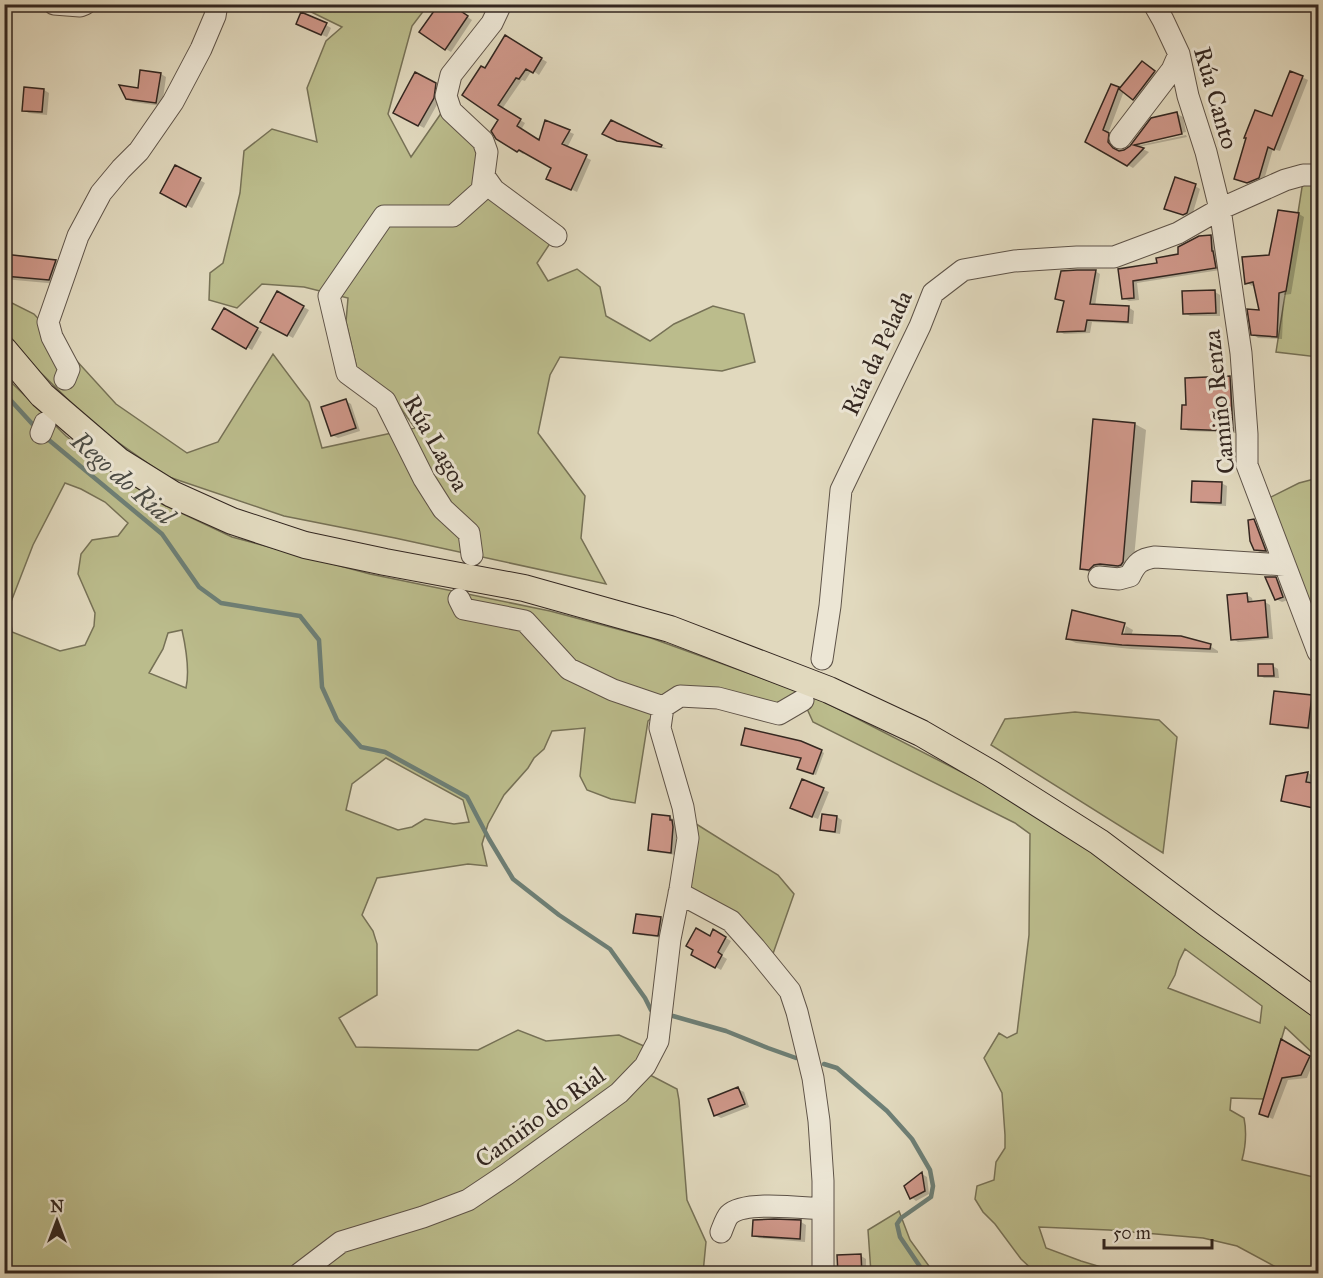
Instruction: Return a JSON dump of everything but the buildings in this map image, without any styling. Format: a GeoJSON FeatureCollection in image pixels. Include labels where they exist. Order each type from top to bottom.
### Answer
{"type":"FeatureCollection","features":[{"type":"Feature","properties":{"kind":"main road"},"geometry":{"type":"LineString","coordinates":[[4,350],[42,395],[119,461],[172,494],[232,521],[305,545],[524,588],[670,629],[829,690],[921,733],[990,773],[1099,842],[1318,1004]]}},
{"type":"Feature","properties":{"kind":"street"},"geometry":{"type":"LineString","coordinates":[[54,4],[80,6],[85,4]]}},
{"type":"Feature","properties":{"kind":"street"},"geometry":{"type":"LineString","coordinates":[[65,379],[69,369],[52,337],[48,322],[78,236],[101,193],[139,151],[173,102],[201,49],[215,15],[217,4]]}},
{"type":"Feature","properties":{"kind":"street","name":"Rúa Lagoa"},"geometry":{"type":"LineString","coordinates":[[472,555],[469,533],[443,509],[424,478],[385,401],[346,373],[329,296],[384,216],[453,216],[482,190],[487,152],[483,141],[451,111],[446,96],[451,75],[492,23],[501,4]]}},
{"type":"Feature","properties":{"kind":"street","name":"Rúa Canto"},"geometry":{"type":"LineString","coordinates":[[1154,4],[1179,54],[1188,96],[1206,152],[1220,209]]}},
{"type":"Feature","properties":{"kind":"street"},"geometry":{"type":"LineString","coordinates":[[1120,138],[1172,70],[1179,54]]}},
{"type":"Feature","properties":{"kind":"street","name":"Rúa da Pelada"},"geometry":{"type":"LineString","coordinates":[[822,659],[830,606],[841,490],[920,326],[933,293],[963,270],[1014,261],[1114,257],[1178,233],[1220,209],[1285,180],[1304,175],[1318,175]]}},
{"type":"Feature","properties":{"kind":"street"},"geometry":{"type":"LineString","coordinates":[[484,176],[494,190],[556,236]]}},
{"type":"Feature","properties":{"kind":"street","name":"Camiño Renza"},"geometry":{"type":"LineString","coordinates":[[1220,209],[1241,353],[1247,465],[1286,565],[1311,614],[1318,652]]}},
{"type":"Feature","properties":{"kind":"street"},"geometry":{"type":"LineString","coordinates":[[1098,577],[1119,579],[1130,576],[1135,565],[1143,559],[1155,558],[1286,565]]}},
{"type":"Feature","properties":{"kind":"street"},"geometry":{"type":"LineString","coordinates":[[459,599],[464,609],[525,621],[569,669],[613,690],[663,707],[680,696],[718,698],[780,714],[803,700]]}},
{"type":"Feature","properties":{"kind":"street","name":"Camiño do Rial"},"geometry":{"type":"LineString","coordinates":[[299,1274],[341,1242],[423,1217],[468,1200],[619,1093],[645,1066],[658,1041],[670,939],[687,838],[683,807],[660,728],[663,707]]}},
{"type":"Feature","properties":{"kind":"street"},"geometry":{"type":"LineString","coordinates":[[679,893],[731,921],[790,991],[813,1078],[819,1121],[823,1274]]}},
{"type":"Feature","properties":{"kind":"street"},"geometry":{"type":"LineString","coordinates":[[721,1232],[729,1215],[741,1208],[757,1206],[823,1209]]}},
{"type":"Feature","properties":{"kind":"green space"},"geometry":{"type":"Polygon","coordinates":[[[297,5],[428,5],[412,26],[388,114],[411,157],[442,112],[480,149],[482,190],[553,239],[537,263],[548,281],[577,269],[600,287],[606,316],[650,341],[674,324],[713,306],[744,314],[755,362],[722,371],[560,357],[550,375],[538,433],[585,496],[581,538],[606,584],[284,516],[166,476],[95,426],[40,372],[12,339],[5,326],[4,299],[34,314],[116,404],[187,453],[218,442],[273,354],[309,402],[322,448],[415,428],[392,396],[357,369],[346,322],[348,298],[304,287],[262,284],[237,308],[209,300],[210,273],[223,263],[240,193],[244,151],[272,129],[317,142],[307,88],[326,41],[342,27],[297,5]]]}},
{"type":"Feature","properties":{"kind":"green space"},"geometry":{"type":"Polygon","coordinates":[[[1318,175],[1318,357],[1276,352],[1303,181],[1318,175]]]}},
{"type":"Feature","properties":{"kind":"green space"},"geometry":{"type":"Polygon","coordinates":[[[4,372],[13,384],[66,436],[102,464],[162,504],[232,537],[370,574],[550,611],[651,638],[817,698],[1018,801],[1078,840],[1318,1017],[1318,1058],[1285,1027],[1264,1099],[1231,1098],[1230,1110],[1244,1118],[1246,1139],[1242,1160],[1318,1178],[1318,1273],[1287,1273],[1237,1246],[1203,1238],[1039,1227],[1046,1248],[1121,1273],[1036,1273],[1021,1259],[975,1199],[977,1186],[994,1180],[996,1162],[1005,1148],[1002,1093],[984,1058],[999,1033],[1007,1038],[1017,1033],[1029,935],[1030,834],[1015,823],[813,722],[803,700],[779,713],[718,698],[663,707],[648,721],[635,803],[611,799],[587,790],[580,776],[585,728],[552,731],[544,749],[504,795],[488,824],[482,844],[487,866],[468,864],[377,878],[362,915],[373,931],[377,944],[377,995],[339,1018],[356,1047],[478,1050],[518,1030],[546,1041],[619,1035],[653,1050],[650,1075],[677,1089],[687,1200],[706,1242],[703,1273],[5,1273],[4,372]],[[65,483],[33,545],[9,607],[12,632],[60,651],[85,645],[94,626],[95,613],[78,574],[81,554],[92,540],[118,536],[128,523],[105,502],[65,483]],[[182,630],[168,633],[163,649],[149,673],[186,688],[188,666],[182,630]],[[386,758],[352,784],[346,810],[398,830],[412,827],[425,819],[454,824],[469,822],[463,800],[386,758]],[[1185,949],[1168,988],[1260,1023],[1262,1006],[1185,949]]]}},
{"type":"Feature","properties":{"kind":"green space"},"geometry":{"type":"Polygon","coordinates":[[[1318,478],[1318,652],[1261,502],[1299,483],[1318,478]]]}},
{"type":"Feature","properties":{"kind":"green space"},"geometry":{"type":"Polygon","coordinates":[[[1075,712],[1159,720],[1177,737],[1163,853],[991,745],[1005,719],[1075,712]]]}},
{"type":"Feature","properties":{"kind":"green space"},"geometry":{"type":"Polygon","coordinates":[[[685,817],[778,875],[794,894],[769,965],[731,921],[679,893],[685,817]]]}},
{"type":"Feature","properties":{"kind":"green space"},"geometry":{"type":"Polygon","coordinates":[[[899,1211],[910,1240],[934,1273],[871,1273],[868,1230],[899,1211]]]}},
{"type":"Feature","properties":{"kind":"waterway","name":"Rego do Rial"},"geometry":{"type":"LineString","coordinates":[[4,393],[36,428]]}},
{"type":"Feature","properties":{"kind":"waterway","name":"Rego do Rial"},"geometry":{"type":"LineString","coordinates":[[44,436],[162,534],[199,587],[221,603],[300,616],[319,640],[322,687],[337,720],[361,747],[385,752],[467,797],[513,879],[559,915],[610,949],[651,1010]]}},
{"type":"Feature","properties":{"kind":"waterway","name":"Rego do Rial"},"geometry":{"type":"LineString","coordinates":[[673,1016],[726,1031],[796,1058]]}},
{"type":"Feature","properties":{"kind":"waterway","name":"Rego do Rial"},"geometry":{"type":"LineString","coordinates":[[824,1064],[837,1068],[887,1111],[912,1139],[930,1170],[933,1186],[931,1197],[901,1218],[897,1224],[900,1237],[925,1274]]}}]}
